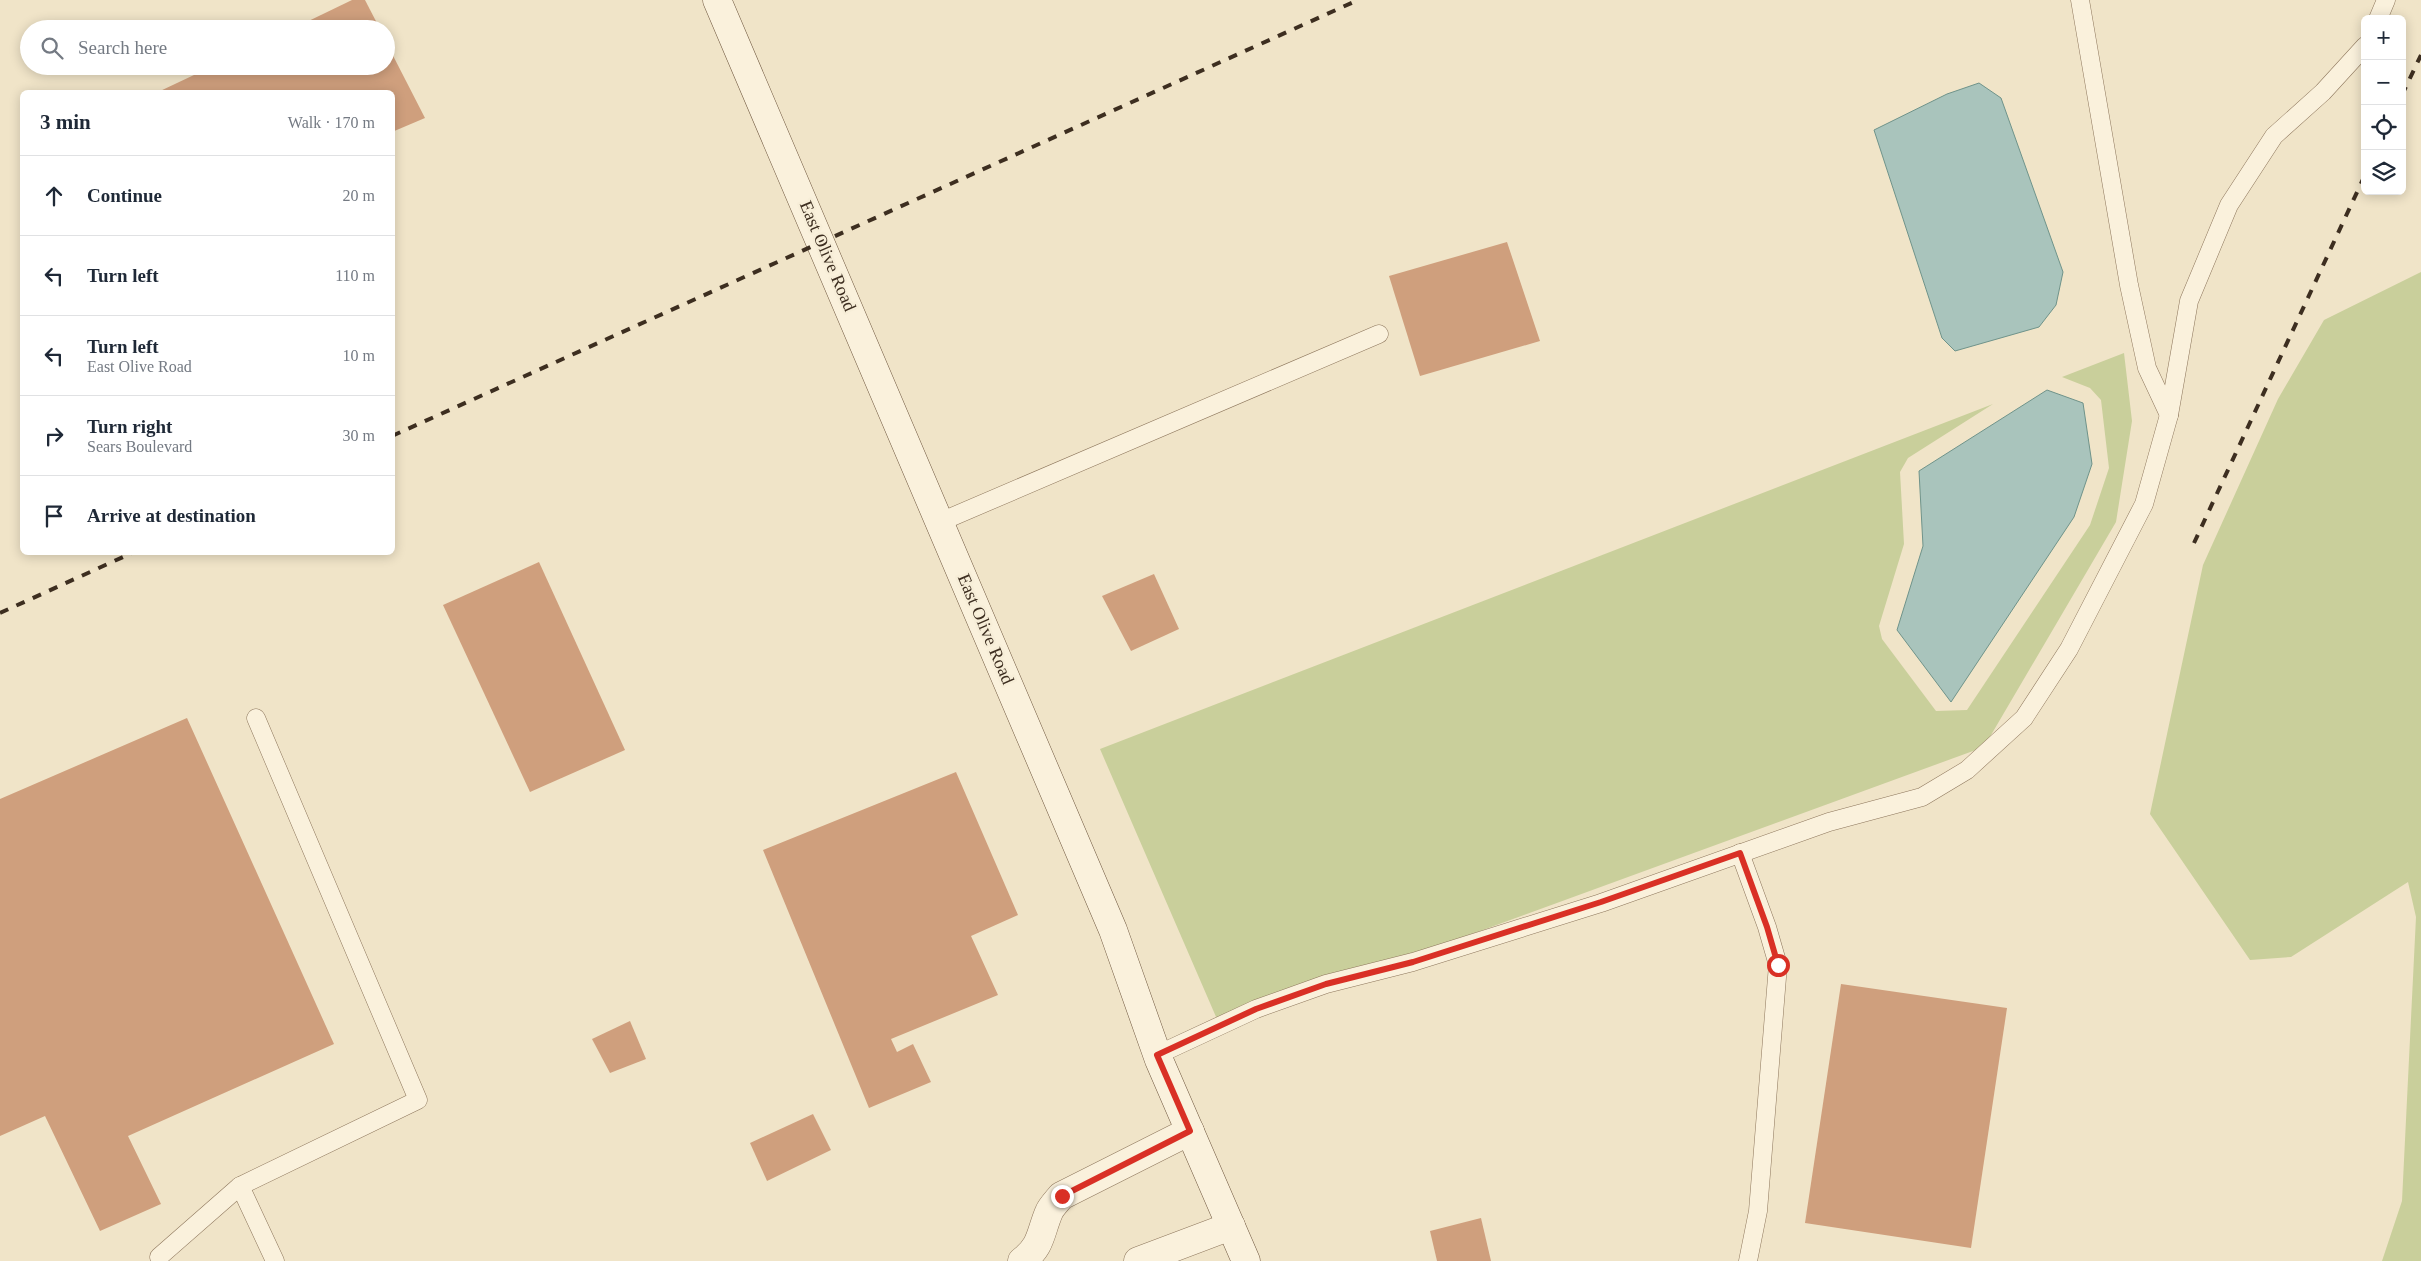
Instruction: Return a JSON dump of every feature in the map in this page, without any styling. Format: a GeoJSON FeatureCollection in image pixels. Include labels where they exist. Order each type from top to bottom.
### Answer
{"type":"FeatureCollection","features":[{"type":"Feature","properties":{"kind":"street","name":"East Olive Road"},"geometry":{"type":"LineString","coordinates":[[718,0],[1113,930],[1157,1055],[1246,1261]]}},
{"type":"Feature","properties":{"kind":"street"},"geometry":{"type":"LineString","coordinates":[[1022,1261],[1032,1253],[1043,1235],[1049,1211],[1062,1196],[1190,1131]]}},
{"type":"Feature","properties":{"kind":"street"},"geometry":{"type":"LineString","coordinates":[[1138,1261],[1231,1226]]}},
{"type":"Feature","properties":{"kind":"street"},"geometry":{"type":"LineString","coordinates":[[1031,1261],[1046,1261]]}},
{"type":"Feature","properties":{"kind":"lane"},"geometry":{"type":"LineString","coordinates":[[2080,0],[2133,304],[2147,368],[2170,415]]}},
{"type":"Feature","properties":{"kind":"lane"},"geometry":{"type":"LineString","coordinates":[[2380,15],[2386,0]]}},
{"type":"Feature","properties":{"kind":"lane"},"geometry":{"type":"LineString","coordinates":[[1157,1055],[1256,1009],[1318,987],[1422,960],[1601,902],[1829,822],[1922,797],[1968,770],[2024,718],[2069,648],[2144,504],[2170,415],[2189,301],[2229,205],[2274,136],[2323,92],[2361,50]]}},
{"type":"Feature","properties":{"kind":"lane"},"geometry":{"type":"LineString","coordinates":[[940,522],[1379,334]]}},
{"type":"Feature","properties":{"kind":"lane"},"geometry":{"type":"LineString","coordinates":[[157,1260],[240,1186],[418,1100],[256,718]]}},
{"type":"Feature","properties":{"kind":"lane"},"geometry":{"type":"LineString","coordinates":[[1740,853],[1767,927],[1778,965],[1758,1210],[1748,1261]]}},
{"type":"Feature","properties":{"kind":"lane"},"geometry":{"type":"LineString","coordinates":[[240,1186],[275,1261]]}},
{"type":"Feature","properties":{"kind":"green space"},"geometry":{"type":"Polygon","coordinates":[[[2421,272],[2421,1261],[2382,1261],[2402,1201],[2416,917],[2408,882],[2291,957],[2250,960],[2150,814],[2203,565],[2278,399],[2324,320],[2421,272]]]}},
{"type":"Feature","properties":{"kind":"green space"},"geometry":{"type":"Polygon","coordinates":[[[2124,353],[2132,421],[2116,522],[1984,747],[1220,1026],[1100,749],[1993,404],[1908,458],[1900,472],[1904,544],[1879,626],[1882,639],[1936,711],[1967,710],[2090,525],[2109,468],[2101,400],[2090,388],[2062,377],[2124,353]]]}},
{"type":"Feature","properties":{"kind":"water"},"geometry":{"type":"Polygon","coordinates":[[[1979,83],[2001,98],[2063,272],[2056,305],[2039,327],[1955,351],[1942,338],[1874,130],[1947,94],[1979,83]]]}},
{"type":"Feature","properties":{"kind":"water"},"geometry":{"type":"Polygon","coordinates":[[[2047,390],[2083,403],[2092,464],[2074,517],[1951,702],[1897,630],[1923,546],[1919,471],[2047,390]]]}},
{"type":"Feature","properties":{"kind":"building"},"geometry":{"type":"Polygon","coordinates":[[[352,0],[365,0],[375,20],[311,20],[352,0]]]}},
{"type":"Feature","properties":{"kind":"building"},"geometry":{"type":"Polygon","coordinates":[[[395,60],[425,118],[395,131],[395,90],[162,90],[194,75],[395,75],[395,60]]]}},
{"type":"Feature","properties":{"kind":"building"},"geometry":{"type":"Polygon","coordinates":[[[1507,242],[1540,341],[1420,376],[1389,276],[1507,242]]]}},
{"type":"Feature","properties":{"kind":"building"},"geometry":{"type":"Polygon","coordinates":[[[539,562],[625,750],[530,792],[443,605],[539,562]]]}},
{"type":"Feature","properties":{"kind":"building"},"geometry":{"type":"Polygon","coordinates":[[[1154,574],[1179,629],[1131,651],[1102,596],[1154,574]]]}},
{"type":"Feature","properties":{"kind":"building"},"geometry":{"type":"Polygon","coordinates":[[[187,718],[334,1044],[128,1136],[161,1204],[100,1231],[45,1116],[0,1136],[0,799],[187,718]]]}},
{"type":"Feature","properties":{"kind":"building"},"geometry":{"type":"Polygon","coordinates":[[[956,772],[1018,915],[971,936],[998,995],[891,1039],[897,1052],[913,1044],[931,1082],[869,1108],[763,850],[956,772]]]}},
{"type":"Feature","properties":{"kind":"building"},"geometry":{"type":"Polygon","coordinates":[[[1841,984],[2007,1008],[1971,1248],[1805,1223],[1841,984]]]}},
{"type":"Feature","properties":{"kind":"building"},"geometry":{"type":"Polygon","coordinates":[[[630,1021],[646,1059],[610,1073],[592,1039],[630,1021]]]}},
{"type":"Feature","properties":{"kind":"building"},"geometry":{"type":"Polygon","coordinates":[[[813,1114],[831,1150],[767,1181],[750,1143],[813,1114]]]}},
{"type":"Feature","properties":{"kind":"building"},"geometry":{"type":"Polygon","coordinates":[[[1481,1218],[1491,1261],[1437,1261],[1430,1231],[1481,1218]]]}},
{"type":"Feature","properties":{"kind":"railway"},"geometry":{"type":"LineString","coordinates":[[395,435],[1358,0]]}},
{"type":"Feature","properties":{"kind":"railway"},"geometry":{"type":"LineString","coordinates":[[2406,87],[2421,55]]}},
{"type":"Feature","properties":{"kind":"railway"},"geometry":{"type":"LineString","coordinates":[[2194,543],[2361,184]]}},
{"type":"Feature","properties":{"kind":"railway"},"geometry":{"type":"LineString","coordinates":[[0,613],[127,555]]}},
{"type":"Feature","properties":{"kind":"route"},"geometry":{"type":"LineString","coordinates":[[1062,1196],[1190,1131],[1157,1055],[1256,1009],[1326,984],[1413,962],[1601,902],[1740,853],[1767,927],[1778,965]]}}]}
